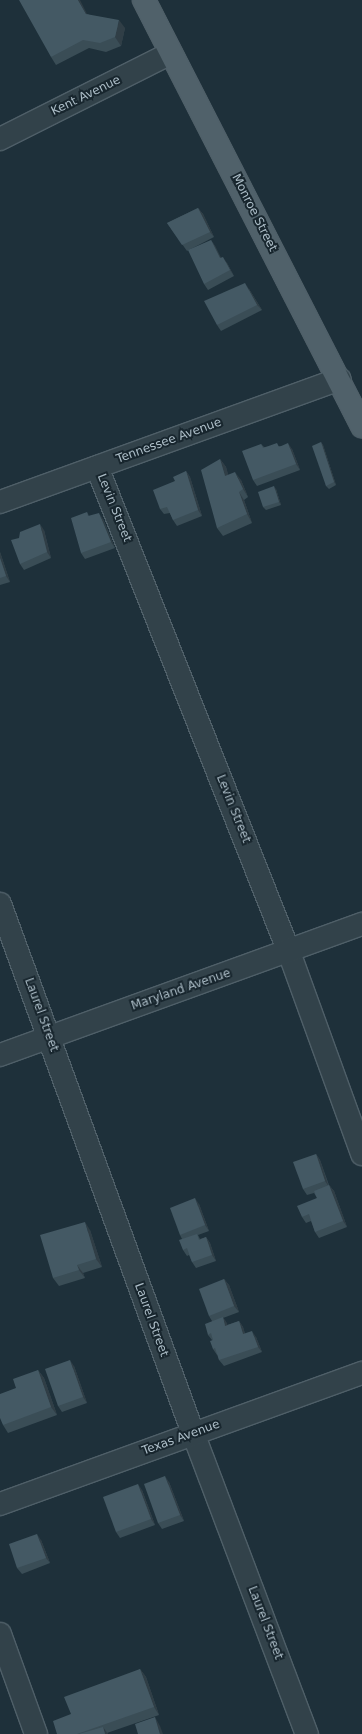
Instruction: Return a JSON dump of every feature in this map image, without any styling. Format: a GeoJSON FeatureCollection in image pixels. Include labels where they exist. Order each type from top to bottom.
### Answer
{"type":"FeatureCollection","features":[{"type":"Feature","properties":{"kind":"main road","name":"Monroe Street"},"geometry":{"type":"LineString","coordinates":[[144,0],[362,426]]}},
{"type":"Feature","properties":{"kind":"street","name":"Kent Avenue"},"geometry":{"type":"LineString","coordinates":[[0,139],[171,53]]}},
{"type":"Feature","properties":{"kind":"street","name":"Tennessee Avenue"},"geometry":{"type":"LineString","coordinates":[[0,502],[339,379]]}},
{"type":"Feature","properties":{"kind":"street","name":"Levin Street"},"geometry":{"type":"LineString","coordinates":[[97,467],[289,952],[362,1154]]}},
{"type":"Feature","properties":{"kind":"street","name":"Laurel Street"},"geometry":{"type":"LineString","coordinates":[[0,904],[193,1434],[306,1734]]}},
{"type":"Feature","properties":{"kind":"street","name":"Maryland Avenue"},"geometry":{"type":"LineString","coordinates":[[0,1055],[48,1036],[289,952],[362,924]]}},
{"type":"Feature","properties":{"kind":"street","name":"Texas Avenue"},"geometry":{"type":"LineString","coordinates":[[0,1504],[362,1373]]}},
{"type":"Feature","properties":{"kind":"street"},"geometry":{"type":"LineString","coordinates":[[0,1634],[36,1734]]}},
{"type":"Feature","properties":{"kind":"building"},"geometry":{"type":"Polygon","coordinates":[[[19,0],[78,0],[86,14],[119,20],[115,37],[100,43],[83,40],[51,57],[19,0]]]}},
{"type":"Feature","properties":{"kind":"building"},"geometry":{"type":"Polygon","coordinates":[[[198,208],[210,232],[182,245],[167,223],[198,208]]]}},
{"type":"Feature","properties":{"kind":"building"},"geometry":{"type":"Polygon","coordinates":[[[211,240],[220,258],[223,257],[230,270],[204,284],[188,250],[211,240]]]}},
{"type":"Feature","properties":{"kind":"building"},"geometry":{"type":"Polygon","coordinates":[[[245,283],[257,305],[217,325],[204,301],[245,283]]]}},
{"type":"Feature","properties":{"kind":"building"},"geometry":{"type":"Polygon","coordinates":[[[321,442],[334,482],[326,486],[312,446],[321,442]]]}},
{"type":"Feature","properties":{"kind":"building"},"geometry":{"type":"Polygon","coordinates":[[[277,443],[279,447],[288,443],[296,464],[253,480],[242,451],[261,444],[263,448],[277,443]]]}},
{"type":"Feature","properties":{"kind":"building"},"geometry":{"type":"Polygon","coordinates":[[[220,459],[225,476],[235,472],[243,489],[239,492],[247,514],[217,528],[201,470],[220,459]]]}},
{"type":"Feature","properties":{"kind":"building"},"geometry":{"type":"Polygon","coordinates":[[[186,471],[198,510],[173,520],[167,507],[160,509],[153,490],[175,481],[173,477],[186,471]]]}},
{"type":"Feature","properties":{"kind":"building"},"geometry":{"type":"Polygon","coordinates":[[[274,486],[279,502],[263,507],[258,492],[274,486]]]}},
{"type":"Feature","properties":{"kind":"building"},"geometry":{"type":"Polygon","coordinates":[[[87,512],[88,516],[99,513],[111,542],[81,553],[71,518],[87,512]]]}},
{"type":"Feature","properties":{"kind":"building"},"geometry":{"type":"Polygon","coordinates":[[[40,524],[47,552],[20,564],[11,540],[19,538],[20,532],[40,524]]]}},
{"type":"Feature","properties":{"kind":"building"},"geometry":{"type":"Polygon","coordinates":[[[0,558],[6,576],[0,578],[0,558]]]}},
{"type":"Feature","properties":{"kind":"building"},"geometry":{"type":"Polygon","coordinates":[[[316,1154],[325,1181],[303,1189],[293,1162],[316,1154]]]}},
{"type":"Feature","properties":{"kind":"building"},"geometry":{"type":"Polygon","coordinates":[[[329,1185],[343,1221],[315,1232],[309,1214],[302,1217],[297,1206],[317,1198],[314,1191],[329,1185]]]}},
{"type":"Feature","properties":{"kind":"building"},"geometry":{"type":"Polygon","coordinates":[[[195,1198],[205,1225],[180,1235],[170,1208],[195,1198]]]}},
{"type":"Feature","properties":{"kind":"building"},"geometry":{"type":"Polygon","coordinates":[[[85,1222],[96,1259],[77,1265],[79,1270],[53,1278],[40,1235],[85,1222]]]}},
{"type":"Feature","properties":{"kind":"building"},"geometry":{"type":"Polygon","coordinates":[[[197,1234],[199,1240],[206,1237],[212,1255],[192,1262],[187,1248],[183,1250],[179,1240],[197,1234]]]}},
{"type":"Feature","properties":{"kind":"building"},"geometry":{"type":"Polygon","coordinates":[[[224,1279],[234,1306],[209,1316],[199,1289],[224,1279]]]}},
{"type":"Feature","properties":{"kind":"building"},"geometry":{"type":"Polygon","coordinates":[[[223,1317],[225,1326],[239,1321],[243,1334],[252,1331],[258,1347],[219,1360],[215,1348],[213,1349],[210,1341],[213,1340],[211,1333],[208,1335],[205,1324],[223,1317]]]}},
{"type":"Feature","properties":{"kind":"building"},"geometry":{"type":"Polygon","coordinates":[[[70,1360],[83,1397],[58,1406],[45,1369],[70,1360]]]}},
{"type":"Feature","properties":{"kind":"building"},"geometry":{"type":"Polygon","coordinates":[[[38,1370],[51,1407],[3,1425],[0,1418],[0,1394],[16,1388],[13,1379],[38,1370]]]}},
{"type":"Feature","properties":{"kind":"building"},"geometry":{"type":"Polygon","coordinates":[[[165,1476],[180,1515],[158,1523],[144,1484],[165,1476]]]}},
{"type":"Feature","properties":{"kind":"building"},"geometry":{"type":"Polygon","coordinates":[[[138,1484],[151,1519],[116,1532],[103,1497],[138,1484]]]}},
{"type":"Feature","properties":{"kind":"building"},"geometry":{"type":"Polygon","coordinates":[[[37,1534],[46,1558],[17,1568],[9,1544],[37,1534]]]}},
{"type":"Feature","properties":{"kind":"building"},"geometry":{"type":"Polygon","coordinates":[[[140,1669],[154,1707],[77,1734],[57,1734],[53,1721],[71,1714],[64,1697],[140,1669]]]}},
{"type":"Feature","properties":{"kind":"building"},"geometry":{"type":"Polygon","coordinates":[[[155,1717],[160,1734],[138,1734],[135,1724],[155,1717]]]}},
{"type":"Feature","properties":{"kind":"building"},"geometry":{"type":"Polygon","coordinates":[[[103,1727],[105,1734],[79,1734],[103,1727]]]}}]}
